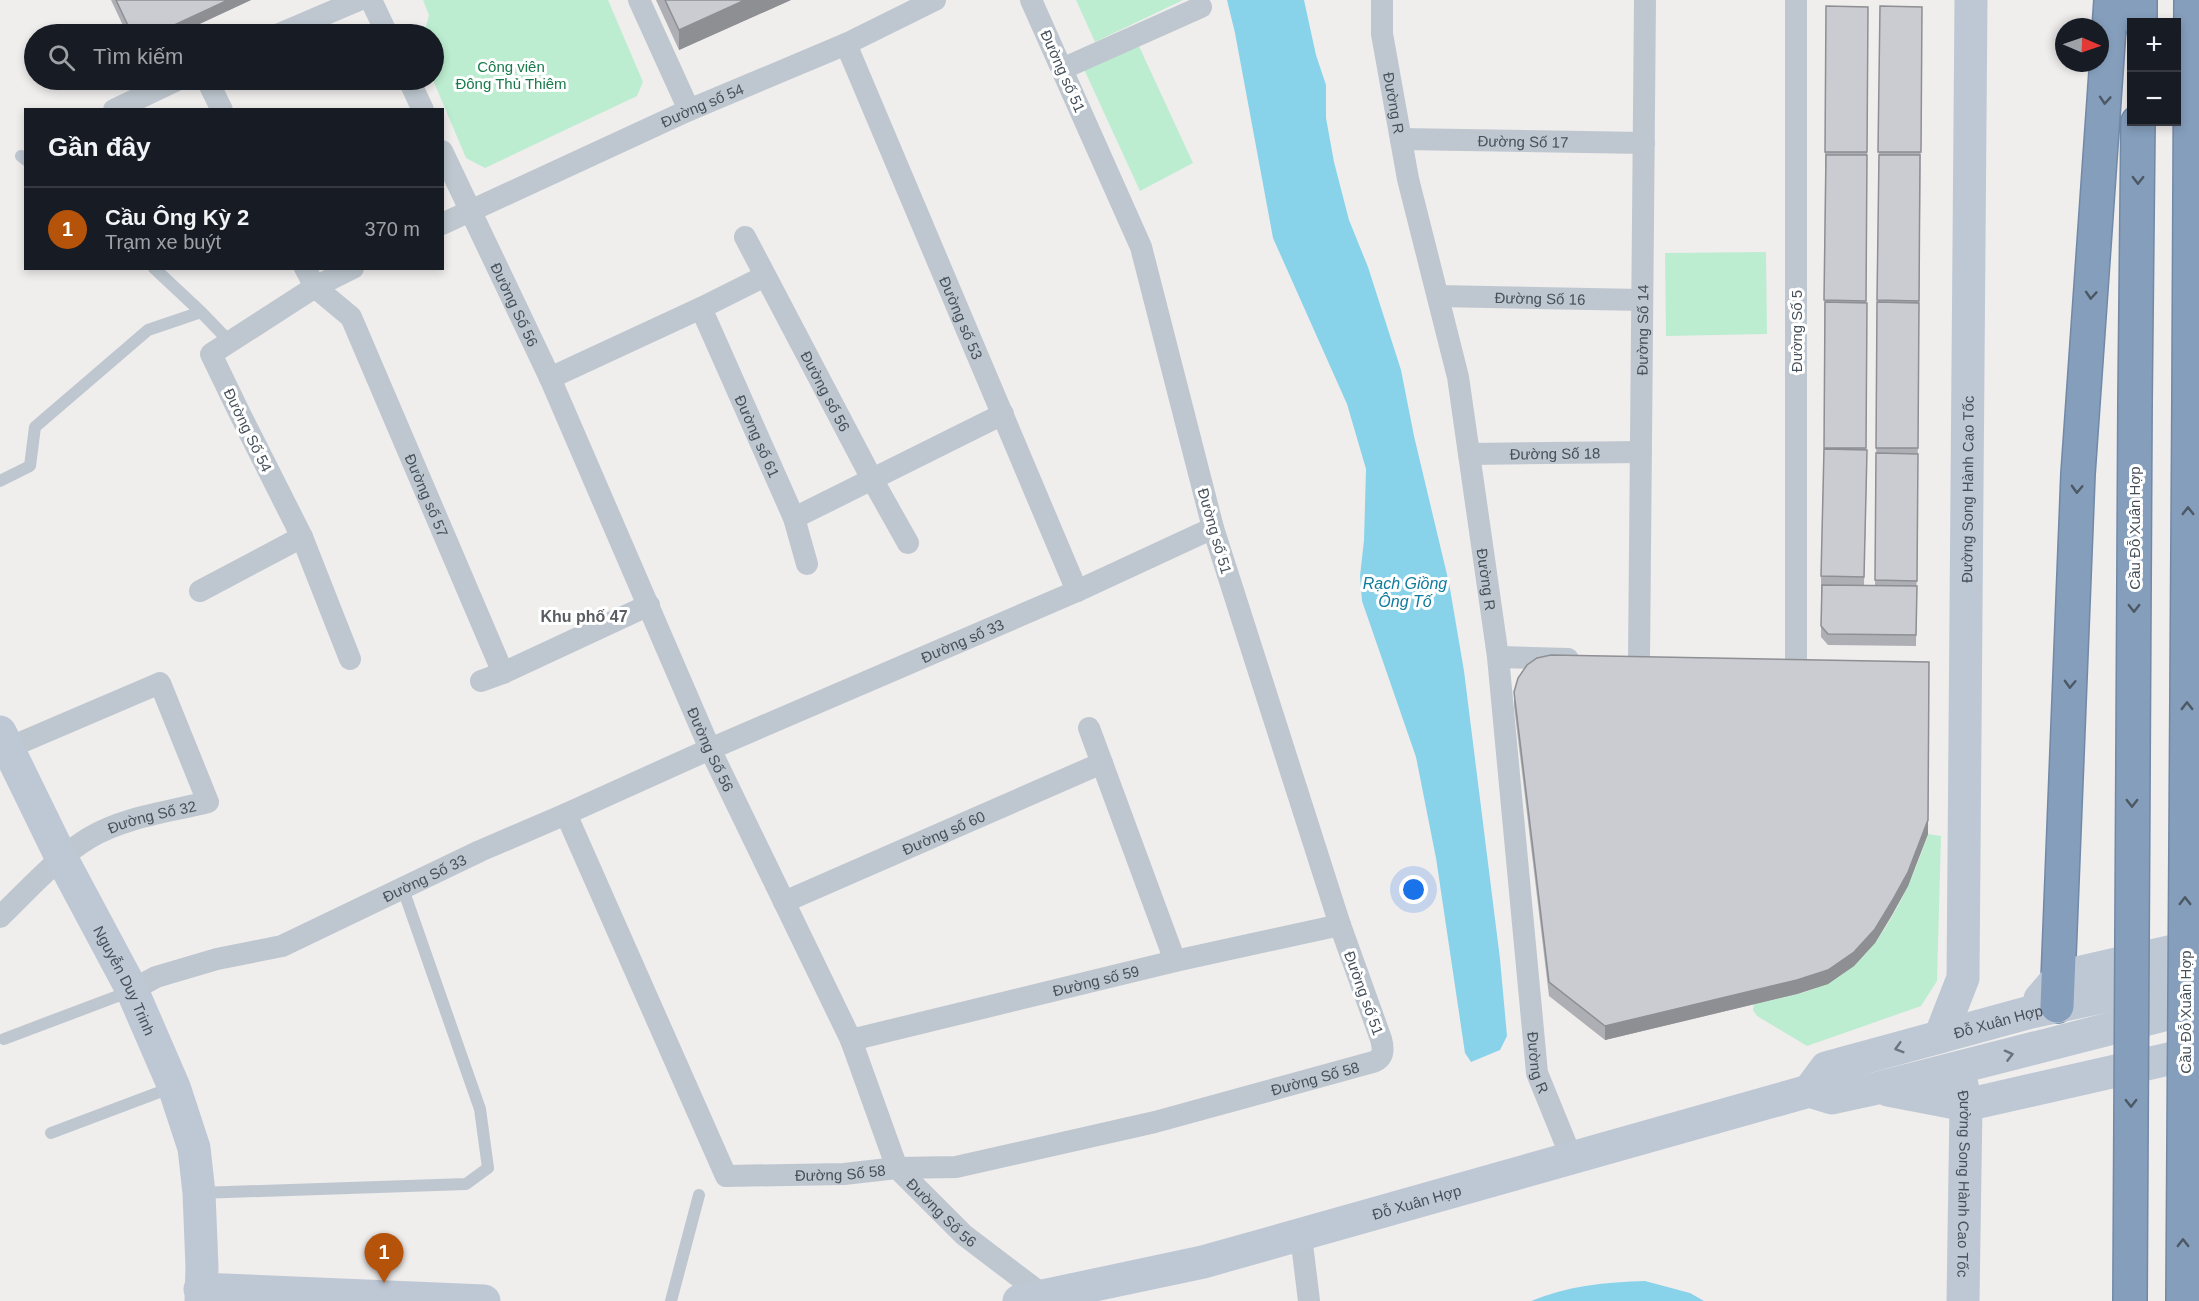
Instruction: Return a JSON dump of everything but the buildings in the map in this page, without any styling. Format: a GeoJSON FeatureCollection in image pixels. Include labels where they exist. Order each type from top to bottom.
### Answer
{"type":"FeatureCollection","features":[{"type":"Feature","properties":{"kind":"highway"},"geometry":{"type":"LineString","coordinates":[[2048,999],[2078,474],[2111,0]]}},
{"type":"Feature","properties":{"kind":"highway"},"geometry":{"type":"LineString","coordinates":[[2140,0],[2140,18]]}},
{"type":"Feature","properties":{"kind":"highway","name":"Cầu Đỗ Xuân Hợp"},"geometry":{"type":"LineString","coordinates":[[2183,1301],[2191,0]]}},
{"type":"Feature","properties":{"kind":"highway","name":"Cầu Đỗ Xuân Hợp"},"geometry":{"type":"LineString","coordinates":[[2130,1301],[2138,126]]}},
{"type":"Feature","properties":{"kind":"main road","name":"Đường Song Hành Cao Tốc"},"geometry":{"type":"LineString","coordinates":[[1940,1036],[1963,978],[1971,0]]}},
{"type":"Feature","properties":{"kind":"main road","name":"Nguyễn Duy Trinh"},"geometry":{"type":"LineString","coordinates":[[4,740],[62,859],[132,990],[174,1087],[194,1148],[200,1193],[200,1243],[197,1268],[209,1294]]}},
{"type":"Feature","properties":{"kind":"main road"},"geometry":{"type":"LineString","coordinates":[[2048,999],[2199,945]]}},
{"type":"Feature","properties":{"kind":"main road","name":"Đỗ Xuân Hợp"},"geometry":{"type":"LineString","coordinates":[[1809,1091],[1826,1068],[1985,1024],[2048,999],[2199,976]]}},
{"type":"Feature","properties":{"kind":"main road","name":"Đường Song Hành Cao Tốc"},"geometry":{"type":"LineString","coordinates":[[1963,978],[1985,1024]]}},
{"type":"Feature","properties":{"kind":"main road","name":"Đỗ Xuân Hợp"},"geometry":{"type":"LineString","coordinates":[[1031,1298],[1203,1262],[1301,1236],[1809,1091],[1832,1098],[1878,1088],[2199,1006]]}},
{"type":"Feature","properties":{"kind":"main road"},"geometry":{"type":"LineString","coordinates":[[1878,1088],[1966,1105],[2199,1052]]}},
{"type":"Feature","properties":{"kind":"main road","name":"Đường Song Hành Cao Tốc"},"geometry":{"type":"LineString","coordinates":[[1959,1068],[1966,1105],[1963,1301]]}},
{"type":"Feature","properties":{"kind":"main road"},"geometry":{"type":"LineString","coordinates":[[209,1294],[484,1301]]}},
{"type":"Feature","properties":{"kind":"street"},"geometry":{"type":"LineString","coordinates":[[303,24],[359,0]]}},
{"type":"Feature","properties":{"kind":"street"},"geometry":{"type":"LineString","coordinates":[[371,0],[382,24]]}},
{"type":"Feature","properties":{"kind":"street"},"geometry":{"type":"LineString","coordinates":[[639,0],[689,110]]}},
{"type":"Feature","properties":{"kind":"street","name":"Đường số 54"},"geometry":{"type":"LineString","coordinates":[[470,210],[689,110],[846,44],[935,0]]}},
{"type":"Feature","properties":{"kind":"street","name":"Đường số 51"},"geometry":{"type":"LineString","coordinates":[[1031,0],[1141,247],[1213,528],[1340,925],[1384,1048],[1378,1060],[1372,1062]]}},
{"type":"Feature","properties":{"kind":"street","name":"Đường R"},"geometry":{"type":"LineString","coordinates":[[1382,0],[1382,34],[1408,179],[1458,377],[1469,453],[1498,657],[1537,1073],[1572,1159]]}},
{"type":"Feature","properties":{"kind":"street","name":"Đường Số 14"},"geometry":{"type":"LineString","coordinates":[[1616,659],[1650,660],[1641,452],[1645,0]]}},
{"type":"Feature","properties":{"kind":"street","name":"Đường Số 5"},"geometry":{"type":"LineString","coordinates":[[1796,0],[1796,663]]}},
{"type":"Feature","properties":{"kind":"street"},"geometry":{"type":"LineString","coordinates":[[1062,69],[1201,7]]}},
{"type":"Feature","properties":{"kind":"street","name":"Đường số 53"},"geometry":{"type":"LineString","coordinates":[[846,44],[1077,591]]}},
{"type":"Feature","properties":{"kind":"street"},"geometry":{"type":"LineString","coordinates":[[118,108],[156,90]]}},
{"type":"Feature","properties":{"kind":"street"},"geometry":{"type":"LineString","coordinates":[[212,90],[221,108]]}},
{"type":"Feature","properties":{"kind":"street"},"geometry":{"type":"LineString","coordinates":[[414,90],[422,108]]}},
{"type":"Feature","properties":{"kind":"street","name":"Đường Số 17"},"geometry":{"type":"LineString","coordinates":[[1401,139],[1644,143]]}},
{"type":"Feature","properties":{"kind":"street","name":"Đường Số 56"},"geometry":{"type":"LineString","coordinates":[[444,155],[550,378],[710,749],[851,1040],[897,1168],[1031,1298]]}},
{"type":"Feature","properties":{"kind":"street"},"geometry":{"type":"LineString","coordinates":[[444,223],[470,210]]}},
{"type":"Feature","properties":{"kind":"street","name":"Đường số 56"},"geometry":{"type":"LineString","coordinates":[[745,237],[908,543]]}},
{"type":"Feature","properties":{"kind":"street","name":"Đường Số 54"},"geometry":{"type":"LineString","coordinates":[[344,270],[310,278],[230,342],[211,354],[302,537],[350,659]]}},
{"type":"Feature","properties":{"kind":"street"},"geometry":{"type":"LineString","coordinates":[[550,378],[765,276]]}},
{"type":"Feature","properties":{"kind":"street","name":"Đường số 57"},"geometry":{"type":"LineString","coordinates":[[310,278],[351,317],[503,673]]}},
{"type":"Feature","properties":{"kind":"street","name":"Đường Số 16"},"geometry":{"type":"LineString","coordinates":[[1438,296],[1642,300]]}},
{"type":"Feature","properties":{"kind":"street","name":"Đường số 61"},"geometry":{"type":"LineString","coordinates":[[701,308],[794,518],[807,564]]}},
{"type":"Feature","properties":{"kind":"street"},"geometry":{"type":"LineString","coordinates":[[794,518],[1003,414]]}},
{"type":"Feature","properties":{"kind":"street","name":"Đường Số 18"},"geometry":{"type":"LineString","coordinates":[[1469,453],[1641,452]]}},
{"type":"Feature","properties":{"kind":"street","name":"Đường số 33"},"geometry":{"type":"LineString","coordinates":[[710,749],[1077,591],[1213,528]]}},
{"type":"Feature","properties":{"kind":"street"},"geometry":{"type":"LineString","coordinates":[[200,591],[302,537]]}},
{"type":"Feature","properties":{"kind":"street"},"geometry":{"type":"LineString","coordinates":[[481,681],[649,605]]}},
{"type":"Feature","properties":{"kind":"street"},"geometry":{"type":"LineString","coordinates":[[1498,657],[1592,659]]}},
{"type":"Feature","properties":{"kind":"street","name":"Đường Số 32"},"geometry":{"type":"LineString","coordinates":[[0,917],[62,859],[89,838],[131,821],[208,802],[160,683],[4,740]]}},
{"type":"Feature","properties":{"kind":"street"},"geometry":{"type":"LineString","coordinates":[[1089,728],[1175,961]]}},
{"type":"Feature","properties":{"kind":"street","name":"Đường Số 33"},"geometry":{"type":"LineString","coordinates":[[132,990],[156,978],[217,959],[282,946],[480,851],[710,749]]}},
{"type":"Feature","properties":{"kind":"street","name":"Đường số 60"},"geometry":{"type":"LineString","coordinates":[[784,902],[1102,763]]}},
{"type":"Feature","properties":{"kind":"street","name":"Đường Số 58"},"geometry":{"type":"LineString","coordinates":[[566,814],[726,1176],[844,1174],[897,1168],[956,1167],[1155,1122],[1372,1062]]}},
{"type":"Feature","properties":{"kind":"street","name":"Đường số 59"},"geometry":{"type":"LineString","coordinates":[[851,1040],[1175,961],[1340,925]]}},
{"type":"Feature","properties":{"kind":"street"},"geometry":{"type":"LineString","coordinates":[[1301,1236],[1309,1301]]}},
{"type":"Feature","properties":{"kind":"lane"},"geometry":{"type":"LineString","coordinates":[[156,270],[230,342]]}},
{"type":"Feature","properties":{"kind":"lane"},"geometry":{"type":"LineString","coordinates":[[0,481],[30,466],[35,427],[148,330],[201,312]]}},
{"type":"Feature","properties":{"kind":"lane"},"geometry":{"type":"LineString","coordinates":[[200,1193],[466,1184],[488,1168],[480,1109],[403,889]]}},
{"type":"Feature","properties":{"kind":"lane"},"geometry":{"type":"LineString","coordinates":[[4,1039],[132,990]]}},
{"type":"Feature","properties":{"kind":"lane"},"geometry":{"type":"LineString","coordinates":[[51,1133],[174,1087]]}},
{"type":"Feature","properties":{"kind":"lane"},"geometry":{"type":"LineString","coordinates":[[672,1301],[699,1195]]}},
{"type":"Feature","properties":{"kind":"green space","name":"Công viên Đông Thủ Thiêm"},"geometry":{"type":"Polygon","coordinates":[[[423,0],[608,0],[643,82],[637,96],[485,168],[466,158],[437,90],[444,90],[444,24],[427,24],[429,15],[423,0]]]}},
{"type":"Feature","properties":{"kind":"green space"},"geometry":{"type":"Polygon","coordinates":[[[1076,0],[1183,0],[1095,42],[1076,0]]]}},
{"type":"Feature","properties":{"kind":"green space"},"geometry":{"type":"Polygon","coordinates":[[[1137,42],[1193,163],[1140,191],[1083,67],[1137,42]]]}},
{"type":"Feature","properties":{"kind":"green space"},"geometry":{"type":"Polygon","coordinates":[[[1766,252],[1767,334],[1666,336],[1665,253],[1766,252]]]}},
{"type":"Feature","properties":{"kind":"green space"},"geometry":{"type":"Polygon","coordinates":[[[1928,834],[1941,836],[1937,981],[1921,1006],[1807,1046],[1757,1016],[1753,1010],[1754,1004],[1812,990],[1848,971],[1864,956],[1903,897],[1928,834]]]}},
{"type":"Feature","properties":{"kind":"water","name":"Rạch Giồng Ông Tố"},"geometry":{"type":"Polygon","coordinates":[[[1227,0],[1304,0],[1316,55],[1326,85],[1326,118],[1334,162],[1349,220],[1368,267],[1401,370],[1414,436],[1449,583],[1464,671],[1500,959],[1507,1036],[1500,1050],[1471,1062],[1465,1053],[1436,858],[1416,757],[1362,601],[1360,576],[1364,540],[1366,469],[1347,404],[1273,238],[1227,0]]]}},
{"type":"Feature","properties":{"kind":"water"},"geometry":{"type":"Polygon","coordinates":[[[1645,1281],[1690,1293],[1704,1301],[1531,1301],[1587,1286],[1645,1281]]]}},
{"type":"Feature","properties":{"kind":"place","name":"Cầu Ông Kỳ 2"},"geometry":{"type":"Point","coordinates":[384,1283]}},
{"type":"Feature","properties":{"kind":"district","name":"Khu phố 47"},"geometry":{"type":"Point","coordinates":[584,616]}}]}
